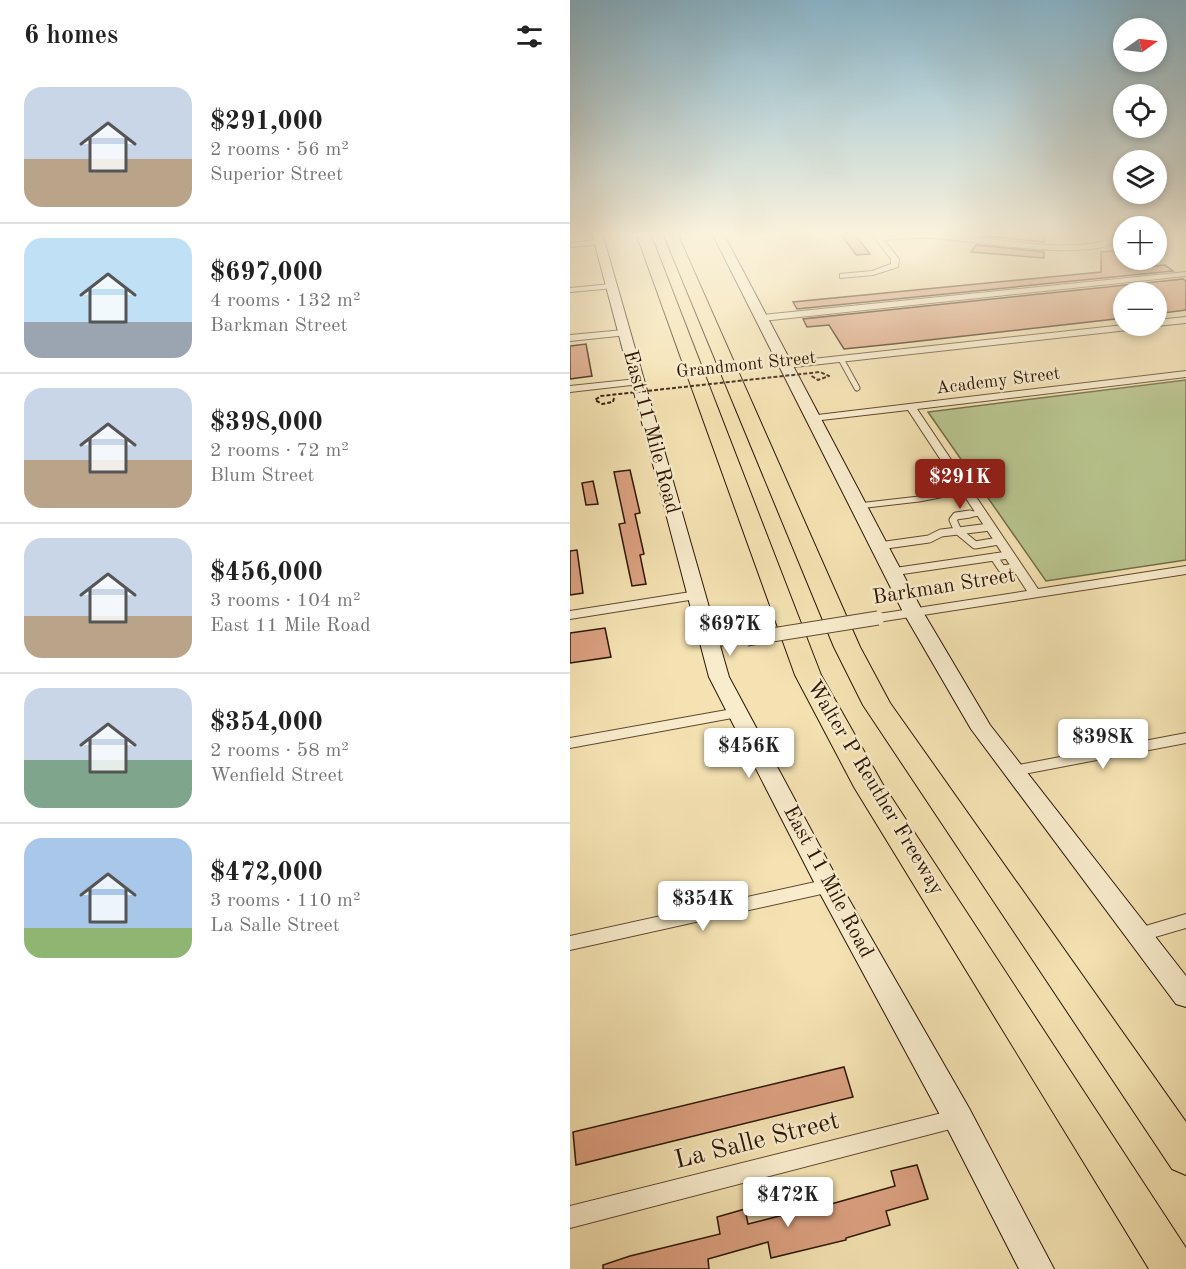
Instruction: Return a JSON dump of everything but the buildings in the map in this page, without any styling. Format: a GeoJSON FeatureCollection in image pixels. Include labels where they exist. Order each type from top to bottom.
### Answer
{"type":"FeatureCollection","features":[{"type":"Feature","properties":{"kind":"highway","name":"Walter P Reuther Freeway"},"geometry":{"type":"LineString","coordinates":[[664,292],[808,675],[869,787],[1174,1269]]}},
{"type":"Feature","properties":{"kind":"highway"},"geometry":{"type":"LineString","coordinates":[[695,292],[847,647],[877,705],[1186,1156]]}},
{"type":"Feature","properties":{"kind":"main road","name":"East 11 Mile Road"},"geometry":{"type":"LineString","coordinates":[[613,292],[719,677],[829,886],[958,1118],[1037,1269]]}},
{"type":"Feature","properties":{"kind":"main road"},"geometry":{"type":"LineString","coordinates":[[747,292],[913,612],[981,729],[1186,996]]}},
{"type":"Feature","properties":{"kind":"street"},"geometry":{"type":"LineString","coordinates":[[761,318],[1010,292]]}},
{"type":"Feature","properties":{"kind":"street"},"geometry":{"type":"LineString","coordinates":[[1167,322],[1186,320]]}},
{"type":"Feature","properties":{"kind":"street","name":"Grandmont Street"},"geometry":{"type":"LineString","coordinates":[[785,365],[1113,329]]}},
{"type":"Feature","properties":{"kind":"street"},"geometry":{"type":"LineString","coordinates":[[570,338],[624,333]]}},
{"type":"Feature","properties":{"kind":"street","name":"Academy Street"},"geometry":{"type":"LineString","coordinates":[[813,418],[1186,374]]}},
{"type":"Feature","properties":{"kind":"street"},"geometry":{"type":"LineString","coordinates":[[570,389],[637,382]]}},
{"type":"Feature","properties":{"kind":"street"},"geometry":{"type":"LineString","coordinates":[[912,408],[964,490],[1035,594]]}},
{"type":"Feature","properties":{"kind":"street","name":"Barkman Street"},"geometry":{"type":"LineString","coordinates":[[709,643],[1186,570]]}},
{"type":"Feature","properties":{"kind":"street"},"geometry":{"type":"LineString","coordinates":[[570,615],[697,595]]}},
{"type":"Feature","properties":{"kind":"street"},"geometry":{"type":"LineString","coordinates":[[570,743],[738,713]]}},
{"type":"Feature","properties":{"kind":"street"},"geometry":{"type":"LineString","coordinates":[[1013,771],[1186,738]]}},
{"type":"Feature","properties":{"kind":"street"},"geometry":{"type":"LineString","coordinates":[[570,943],[829,886]]}},
{"type":"Feature","properties":{"kind":"street"},"geometry":{"type":"LineString","coordinates":[[1138,935],[1186,921]]}},
{"type":"Feature","properties":{"kind":"street","name":"La Salle Street"},"geometry":{"type":"LineString","coordinates":[[570,1217],[958,1118]]}},
{"type":"Feature","properties":{"kind":"lane"},"geometry":{"type":"LineString","coordinates":[[841,359],[857,388]]}},
{"type":"Feature","properties":{"kind":"lane"},"geometry":{"type":"LineString","coordinates":[[858,506],[919,499],[964,490]]}},
{"type":"Feature","properties":{"kind":"lane"},"geometry":{"type":"LineString","coordinates":[[980,513],[956,516],[953,520],[958,531],[975,545],[999,541]]}},
{"type":"Feature","properties":{"kind":"lane"},"geometry":{"type":"LineString","coordinates":[[879,546],[929,539],[941,533],[990,527]]}},
{"type":"Feature","properties":{"kind":"lane"},"geometry":{"type":"LineString","coordinates":[[892,572],[1008,555]]}},
{"type":"Feature","properties":{"kind":"lane"},"geometry":{"type":"LineString","coordinates":[[994,557],[1002,569],[1017,567]]}},
{"type":"Feature","properties":{"kind":"path","name":"Grandmont Street"},"geometry":{"type":"LineString","coordinates":[[614,398],[613,402],[602,404],[595,400],[601,396],[820,372],[829,376],[818,380],[810,375]]}},
{"type":"Feature","properties":{"kind":"green space"},"geometry":{"type":"Polygon","coordinates":[[[1186,380],[1186,560],[1046,581],[928,412],[1186,380]]]}}]}
